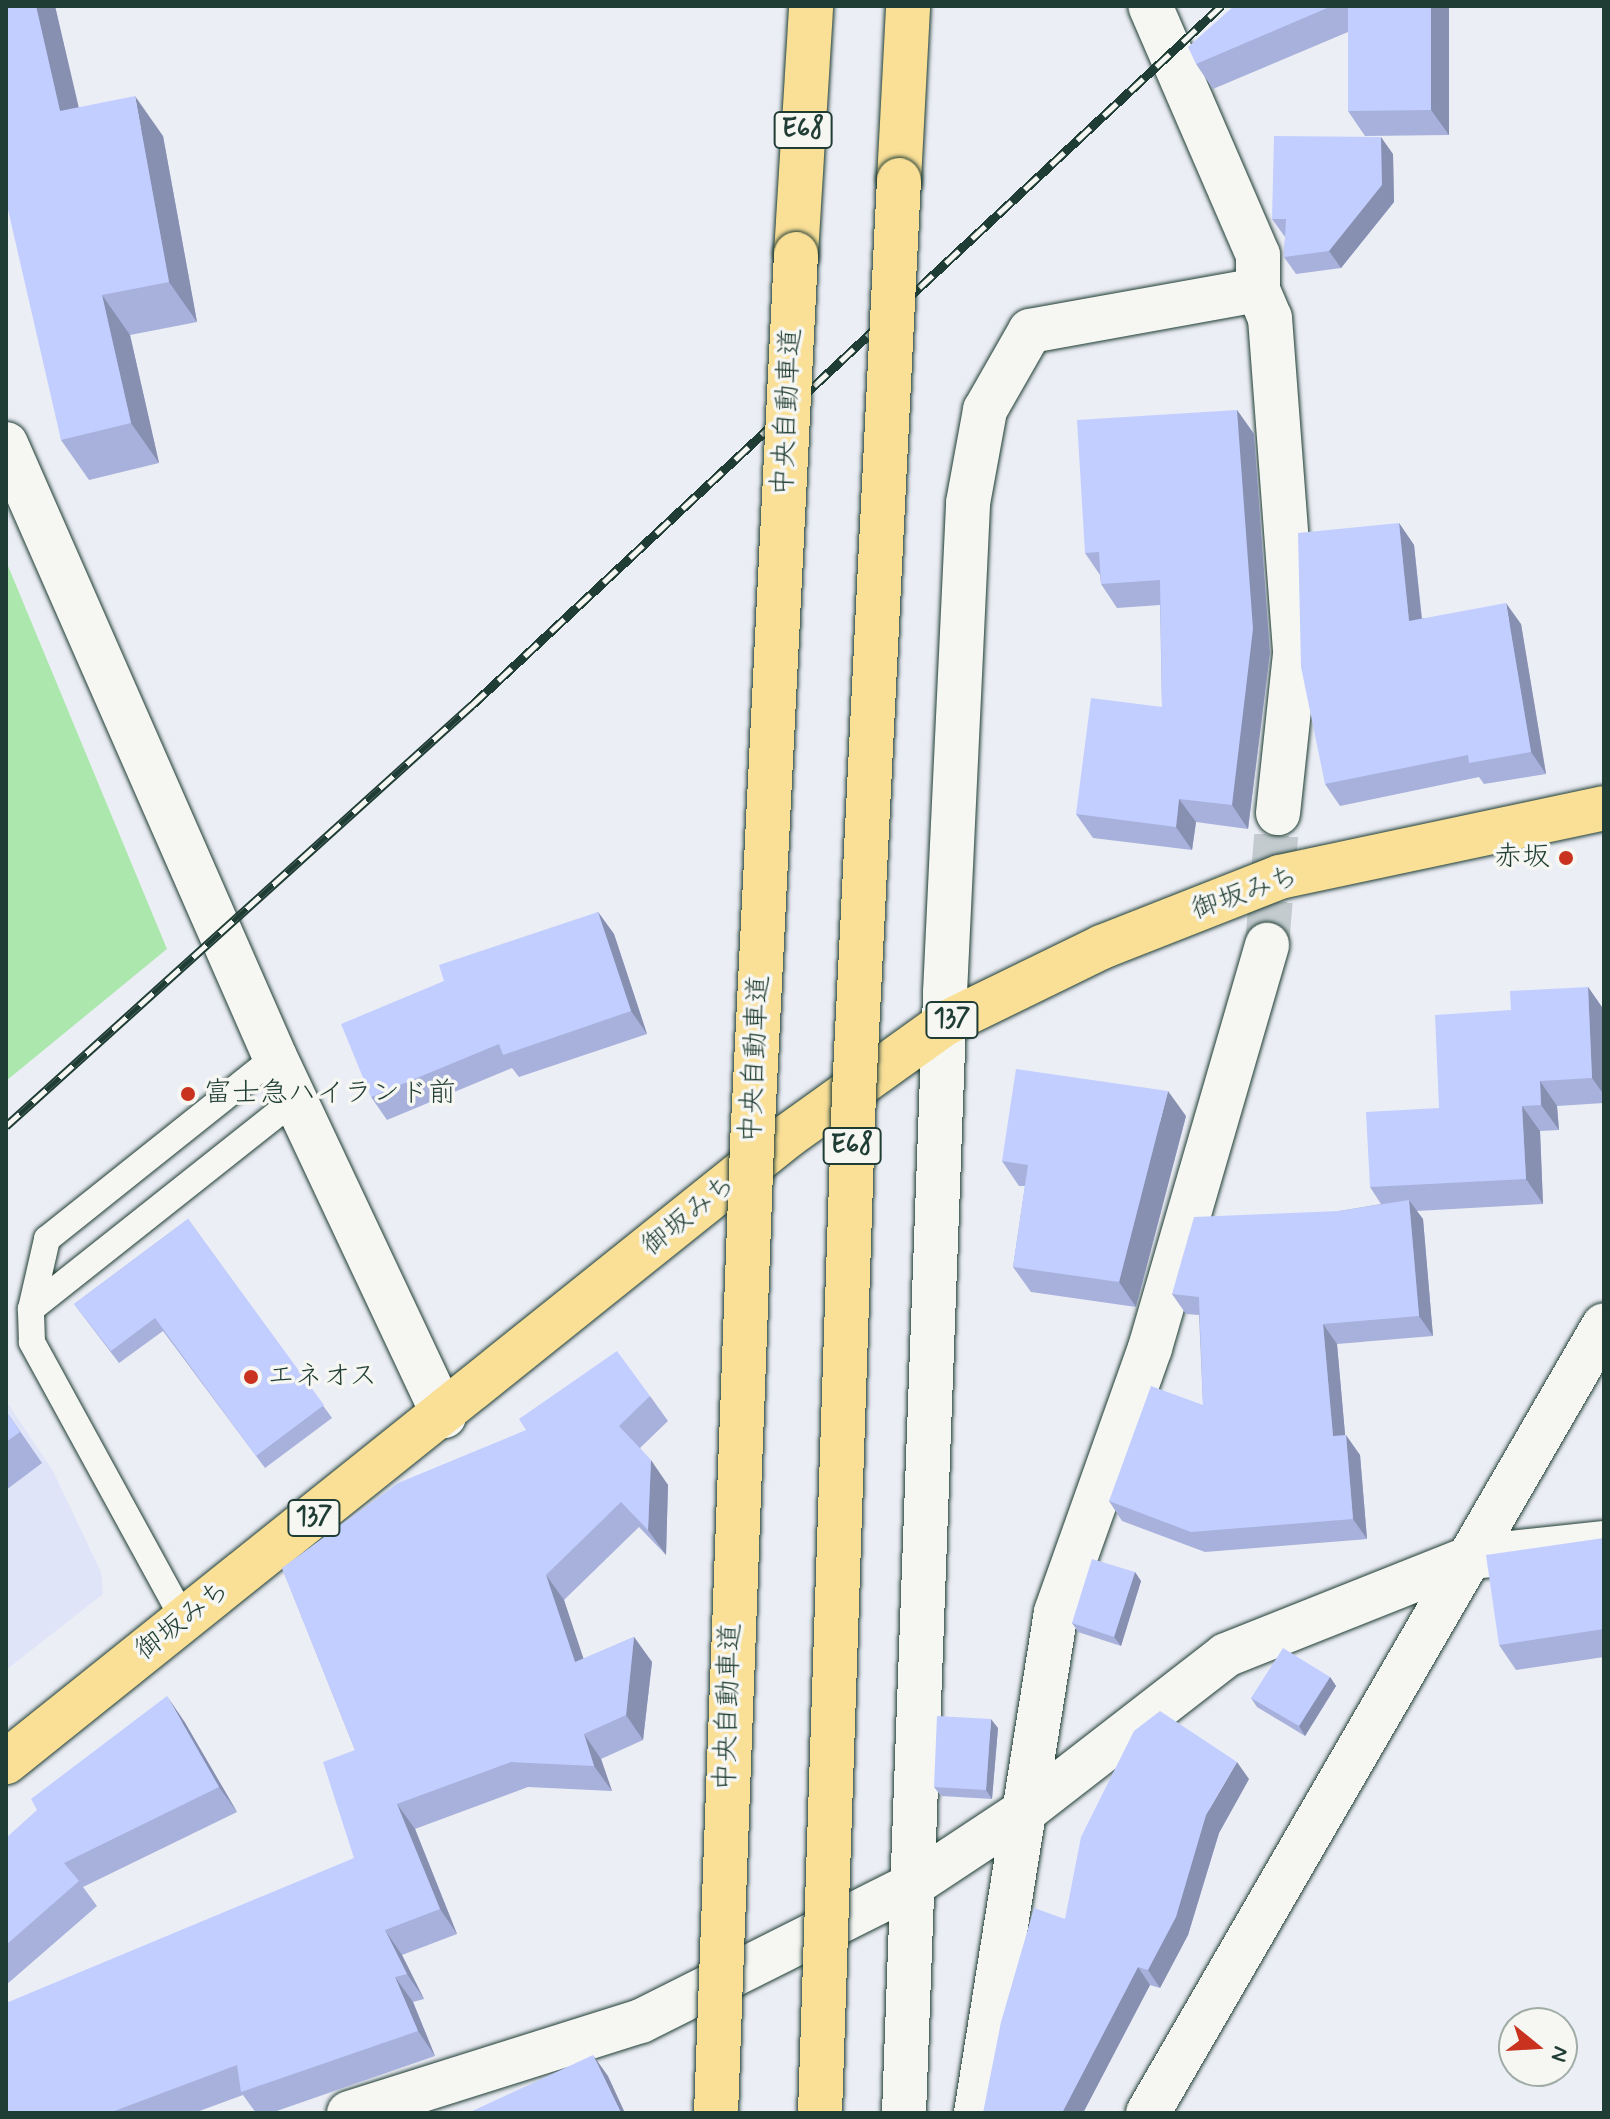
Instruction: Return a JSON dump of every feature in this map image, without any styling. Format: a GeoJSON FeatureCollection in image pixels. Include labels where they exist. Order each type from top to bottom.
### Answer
{"type":"FeatureCollection","features":[{"type":"Feature","properties":{"kind":"highway","name":"中央自動車道"},"geometry":{"type":"LineString","coordinates":[[716,2113],[752,1144],[811,6]]}},
{"type":"Feature","properties":{"kind":"highway","name":"E68"},"geometry":{"type":"LineString","coordinates":[[820,2113],[854,1093],[908,6]]}},
{"type":"Feature","properties":{"kind":"highway","name":"御坂みち"},"geometry":{"type":"LineString","coordinates":[[6,1762],[444,1416],[789,1135],[944,1024],[1102,947],[1280,877],[1604,808]]}},
{"type":"Feature","properties":{"kind":"street"},"geometry":{"type":"LineString","coordinates":[[1150,6],[1258,255],[1258,290],[1270,318],[1295,654],[1278,813]]}},
{"type":"Feature","properties":{"kind":"street"},"geometry":{"type":"LineString","coordinates":[[904,2113],[944,1024],[968,503],[985,410],[1030,331],[1258,290]]}},
{"type":"Feature","properties":{"kind":"street"},"geometry":{"type":"LineString","coordinates":[[6,444],[275,1057],[444,1416]]}},
{"type":"Feature","properties":{"kind":"street"},"geometry":{"type":"LineString","coordinates":[[976,2113],[1029,1808],[1056,1612],[1150,1348],[1267,945]]}},
{"type":"Feature","properties":{"kind":"street"},"geometry":{"type":"LineString","coordinates":[[1148,2113],[1604,1325]]}},
{"type":"Feature","properties":{"kind":"street"},"geometry":{"type":"LineString","coordinates":[[349,2113],[641,2021],[911,1886],[1029,1808],[1226,1655],[1472,1557],[1604,1543]]}},
{"type":"Feature","properties":{"kind":"lane"},"geometry":{"type":"LineString","coordinates":[[184,1620],[32,1342],[31,1309],[47,1239],[275,1057]]}},
{"type":"Feature","properties":{"kind":"lane"},"geometry":{"type":"LineString","coordinates":[[31,1309],[296,1099]]}},
{"type":"Feature","properties":{"kind":"shaded area"},"geometry":{"type":"Polygon","coordinates":[[[6,1401],[53,1471],[101,1572],[103,1594],[6,1670],[6,1401]]]}},
{"type":"Feature","properties":{"kind":"green space"},"geometry":{"type":"Polygon","coordinates":[[[6,561],[167,949],[6,1081],[6,561]]]}},
{"type":"Feature","properties":{"kind":"building"},"geometry":{"type":"Polygon","coordinates":[[[6,6],[36,6],[60,111],[135,96],[169,282],[102,295],[131,423],[61,440],[6,201],[6,6]]]}},
{"type":"Feature","properties":{"kind":"building"},"geometry":{"type":"Polygon","coordinates":[[[1234,6],[1332,6],[1196,64],[1188,47],[1234,6]]]}},
{"type":"Feature","properties":{"kind":"building"},"geometry":{"type":"Polygon","coordinates":[[[1348,6],[1431,6],[1431,110],[1348,111],[1348,6]]]}},
{"type":"Feature","properties":{"kind":"building"},"geometry":{"type":"Polygon","coordinates":[[[1274,136],[1381,137],[1382,185],[1329,251],[1284,257],[1286,219],[1272,219],[1274,136]]]}},
{"type":"Feature","properties":{"kind":"building"},"geometry":{"type":"Polygon","coordinates":[[[1237,410],[1253,629],[1232,805],[1179,799],[1176,827],[1076,814],[1091,698],[1162,707],[1160,580],[1101,584],[1099,552],[1085,553],[1077,420],[1237,410]]]}},
{"type":"Feature","properties":{"kind":"building"},"geometry":{"type":"Polygon","coordinates":[[[1399,523],[1409,621],[1506,603],[1531,752],[1469,763],[1468,755],[1325,784],[1301,667],[1298,533],[1399,523]]]}},
{"type":"Feature","properties":{"kind":"building"},"geometry":{"type":"Polygon","coordinates":[[[598,912],[631,1011],[503,1055],[499,1044],[371,1097],[341,1024],[444,981],[439,965],[598,912]]]}},
{"type":"Feature","properties":{"kind":"building"},"geometry":{"type":"Polygon","coordinates":[[[1588,987],[1592,1078],[1540,1081],[1541,1105],[1522,1106],[1526,1179],[1370,1187],[1366,1112],[1439,1108],[1435,1015],[1511,1010],[1510,991],[1588,987]]]}},
{"type":"Feature","properties":{"kind":"building"},"geometry":{"type":"Polygon","coordinates":[[[1016,1069],[1168,1091],[1119,1282],[1013,1267],[1028,1165],[1002,1161],[1016,1069]]]}},
{"type":"Feature","properties":{"kind":"building"},"geometry":{"type":"Polygon","coordinates":[[[1409,1200],[1419,1316],[1323,1324],[1333,1436],[1346,1435],[1353,1519],[1191,1532],[1109,1501],[1151,1386],[1203,1405],[1199,1297],[1172,1294],[1194,1217],[1339,1211],[1409,1200]]]}},
{"type":"Feature","properties":{"kind":"building"},"geometry":{"type":"Polygon","coordinates":[[[188,1219],[324,1405],[256,1456],[155,1318],[111,1351],[74,1304],[188,1219]]]}},
{"type":"Feature","properties":{"kind":"building"},"geometry":{"type":"Polygon","coordinates":[[[617,1351],[650,1396],[619,1426],[651,1460],[648,1530],[621,1502],[546,1575],[575,1662],[634,1637],[626,1715],[584,1734],[594,1766],[511,1762],[397,1804],[440,1909],[385,1930],[407,1974],[395,1977],[418,2031],[241,2092],[237,2065],[109,2113],[6,2113],[6,2003],[354,1858],[323,1762],[355,1750],[282,1568],[398,1483],[526,1430],[519,1419],[617,1351]]]}},
{"type":"Feature","properties":{"kind":"building"},"geometry":{"type":"Polygon","coordinates":[[[6,1411],[20,1432],[6,1442],[6,1411]]]}},
{"type":"Feature","properties":{"kind":"building"},"geometry":{"type":"Polygon","coordinates":[[[1604,1538],[1604,1629],[1499,1645],[1486,1555],[1604,1538]]]}},
{"type":"Feature","properties":{"kind":"building"},"geometry":{"type":"Polygon","coordinates":[[[1092,1559],[1135,1572],[1114,1637],[1072,1623],[1092,1559]]]}},
{"type":"Feature","properties":{"kind":"building"},"geometry":{"type":"Polygon","coordinates":[[[1283,1648],[1330,1677],[1299,1726],[1251,1698],[1283,1648]]]}},
{"type":"Feature","properties":{"kind":"building"},"geometry":{"type":"Polygon","coordinates":[[[167,1696],[219,1787],[64,1863],[79,1881],[6,1945],[6,1838],[37,1810],[31,1799],[167,1696]]]}},
{"type":"Feature","properties":{"kind":"building"},"geometry":{"type":"Polygon","coordinates":[[[1160,1711],[1237,1762],[1206,1815],[1176,1917],[1148,1970],[1138,1967],[1062,2113],[983,2113],[1001,2022],[1034,1908],[1065,1919],[1081,1837],[1134,1731],[1160,1711]]]}},
{"type":"Feature","properties":{"kind":"building"},"geometry":{"type":"Polygon","coordinates":[[[937,1716],[991,1719],[986,1790],[934,1787],[937,1716]]]}},
{"type":"Feature","properties":{"kind":"building"},"geometry":{"type":"Polygon","coordinates":[[[593,2055],[621,2113],[468,2113],[593,2055]]]}},
{"type":"Feature","properties":{"kind":"tunnel"},"geometry":{"type":"LineString","coordinates":[[1267,945],[1278,813]]}},
{"type":"Feature","properties":{"kind":"railway"},"geometry":{"type":"LineString","coordinates":[[6,1126],[472,705],[1221,6]]}},
{"type":"Feature","properties":{"kind":"place","name":"赤坂"},"geometry":{"type":"Point","coordinates":[1566,858]}},
{"type":"Feature","properties":{"kind":"place","name":"富士急ハイランド前"},"geometry":{"type":"Point","coordinates":[188,1094]}},
{"type":"Feature","properties":{"kind":"place","name":"エネオス"},"geometry":{"type":"Point","coordinates":[251,1377]}}]}
